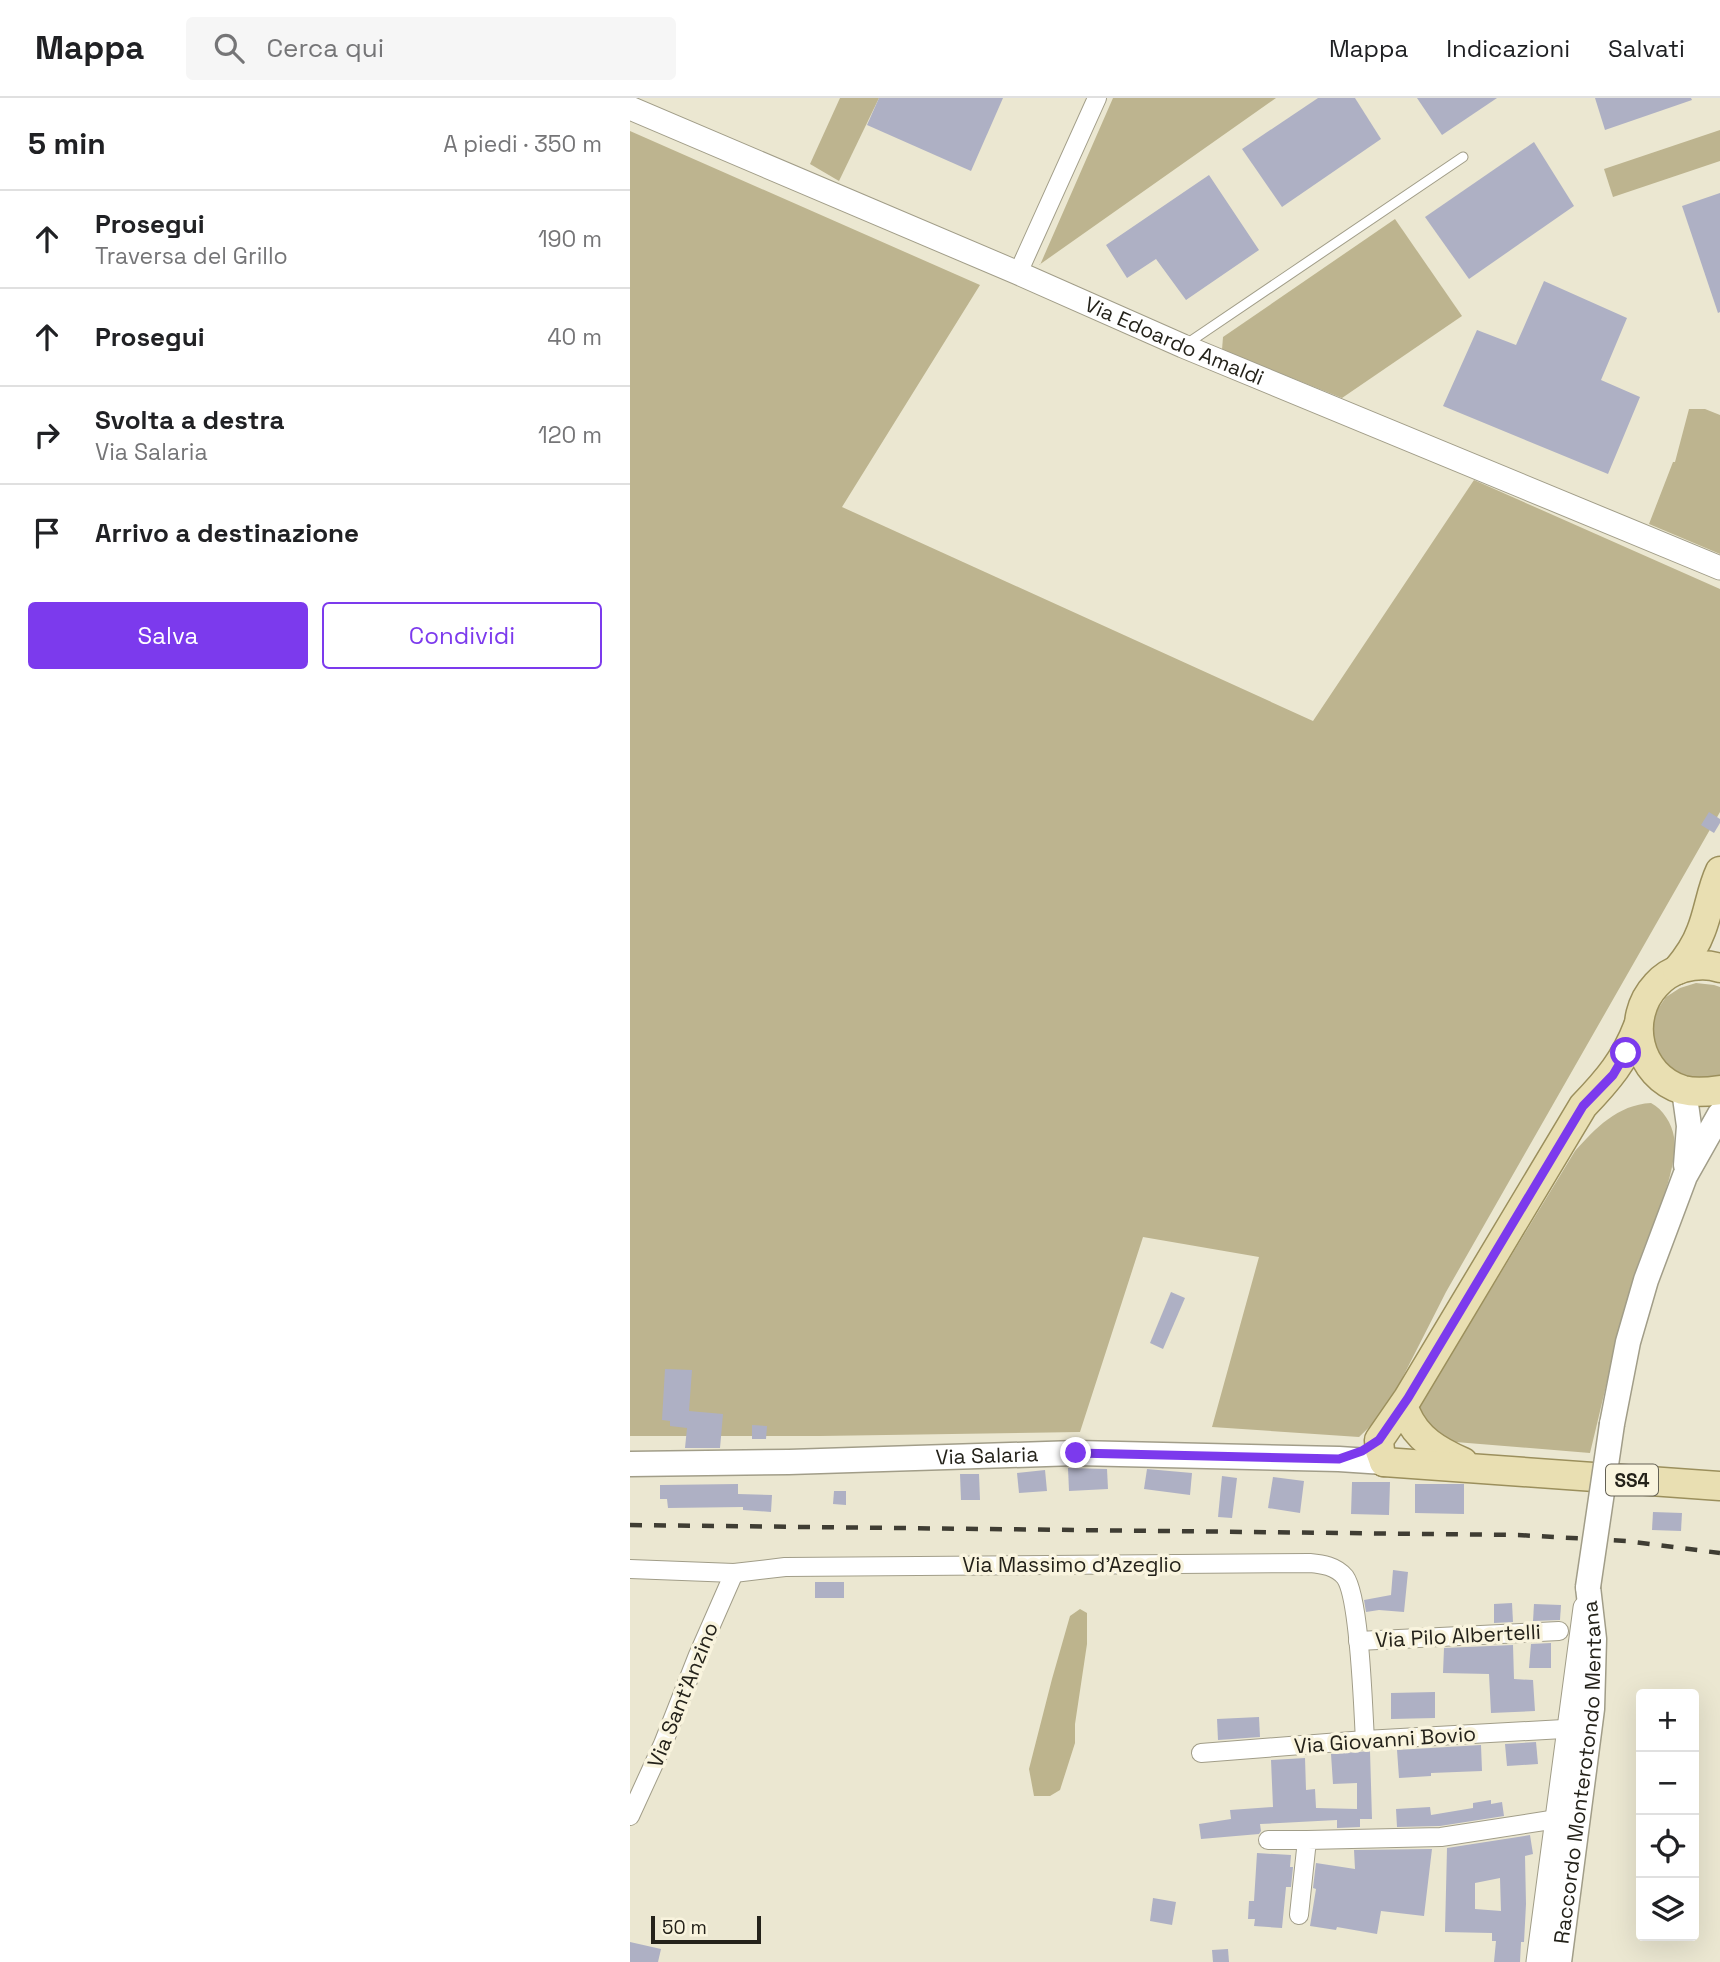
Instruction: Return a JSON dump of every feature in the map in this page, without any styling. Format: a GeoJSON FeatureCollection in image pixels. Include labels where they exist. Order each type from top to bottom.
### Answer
{"type":"FeatureCollection","features":[{"type":"Feature","properties":{"kind":"main road"},"geometry":{"type":"LineString","coordinates":[[1677,970],[1699,936],[1720,871]]}},
{"type":"Feature","properties":{"kind":"main road"},"geometry":{"type":"LineString","coordinates":[[1672,1084],[1648,1063],[1640,1045],[1638,1026],[1641,1008],[1662,979],[1677,970],[1696,965],[1720,968]]}},
{"type":"Feature","properties":{"kind":"main road"},"geometry":{"type":"LineString","coordinates":[[1381,1451],[1393,1452],[1400,1442],[1407,1406],[1583,1106],[1613,1075],[1638,1026]]}},
{"type":"Feature","properties":{"kind":"main road"},"geometry":{"type":"LineString","coordinates":[[1583,1106],[1628,1080],[1649,1076],[1703,1093],[1720,1090]]}},
{"type":"Feature","properties":{"kind":"main road","name":"Raccordo Monterotondo Mentana"},"geometry":{"type":"LineString","coordinates":[[1672,1084],[1689,1126],[1685,1176]]}},
{"type":"Feature","properties":{"kind":"main road","name":"Raccordo Monterotondo Mentana"},"geometry":{"type":"LineString","coordinates":[[1559,1962],[1580,1728],[1594,1655],[1588,1587],[1619,1382],[1636,1310],[1685,1176],[1720,1114]]}},
{"type":"Feature","properties":{"kind":"main road"},"geometry":{"type":"LineString","coordinates":[[1407,1406],[1416,1430],[1427,1443],[1475,1468]]}},
{"type":"Feature","properties":{"kind":"main road","name":"Via Salaria"},"geometry":{"type":"LineString","coordinates":[[630,1464],[1076,1453],[1339,1459],[1381,1451],[1475,1468],[1720,1486]]}},
{"type":"Feature","properties":{"kind":"street"},"geometry":{"type":"LineString","coordinates":[[1018,273],[1097,98]]}},
{"type":"Feature","properties":{"kind":"street","name":"Via Edoardo Amaldi"},"geometry":{"type":"LineString","coordinates":[[630,108],[1184,346],[1720,568]]}},
{"type":"Feature","properties":{"kind":"street","name":"Via Massimo d'Azeglio"},"geometry":{"type":"LineString","coordinates":[[630,1569],[734,1573],[785,1567],[1310,1563],[1332,1567],[1345,1578],[1352,1596],[1365,1740]]}},
{"type":"Feature","properties":{"kind":"street","name":"Via Sant'Anzino"},"geometry":{"type":"LineString","coordinates":[[630,1816],[734,1573]]}},
{"type":"Feature","properties":{"kind":"street","name":"Via Pilo Albertelli"},"geometry":{"type":"LineString","coordinates":[[1358,1641],[1559,1631]]}},
{"type":"Feature","properties":{"kind":"street"},"geometry":{"type":"LineString","coordinates":[[1538,1962],[1557,1819],[1580,1728]]}},
{"type":"Feature","properties":{"kind":"street","name":"Via Giovanni Bovio"},"geometry":{"type":"LineString","coordinates":[[1200,1753],[1365,1740],[1580,1728]]}},
{"type":"Feature","properties":{"kind":"street"},"geometry":{"type":"LineString","coordinates":[[1268,1840],[1441,1836],[1557,1819]]}},
{"type":"Feature","properties":{"kind":"street"},"geometry":{"type":"LineString","coordinates":[[1299,1915],[1307,1840]]}},
{"type":"Feature","properties":{"kind":"lane"},"geometry":{"type":"LineString","coordinates":[[1184,346],[1463,157]]}},
{"type":"Feature","properties":{"kind":"shaded area"},"geometry":{"type":"Polygon","coordinates":[[[840,98],[879,98],[839,181],[810,164],[840,98]]]}},
{"type":"Feature","properties":{"kind":"shaded area"},"geometry":{"type":"Polygon","coordinates":[[[1113,98],[1276,98],[1040,264],[1113,98]]]}},
{"type":"Feature","properties":{"kind":"shaded area"},"geometry":{"type":"Polygon","coordinates":[[[1720,130],[1720,161],[1613,197],[1604,169],[1720,130]]]}},
{"type":"Feature","properties":{"kind":"shaded area"},"geometry":{"type":"Polygon","coordinates":[[[630,131],[980,285],[842,507],[1313,721],[1474,480],[1720,589],[1720,812],[1446,1292],[1385,1412],[1359,1437],[1212,1427],[1259,1257],[1143,1237],[1080,1432],[630,1436],[630,131]]]}},
{"type":"Feature","properties":{"kind":"shaded area"},"geometry":{"type":"Polygon","coordinates":[[[1395,219],[1462,316],[1342,398],[1222,350],[1223,337],[1395,219]]]}},
{"type":"Feature","properties":{"kind":"shaded area"},"geometry":{"type":"Polygon","coordinates":[[[1689,409],[1705,409],[1720,415],[1720,554],[1649,524],[1675,462],[1689,409]]]}},
{"type":"Feature","properties":{"kind":"shaded area"},"geometry":{"type":"Polygon","coordinates":[[[1696,983],[1720,987],[1720,1080],[1702,1084],[1671,1074],[1652,1045],[1651,1028],[1656,1012],[1666,997],[1680,988],[1696,983]]]}},
{"type":"Feature","properties":{"kind":"shaded area"},"geometry":{"type":"Polygon","coordinates":[[[1651,1103],[1663,1113],[1673,1132],[1672,1168],[1629,1294],[1590,1453],[1431,1440],[1417,1407],[1425,1389],[1474,1317],[1575,1151],[1608,1119],[1628,1108],[1651,1103]]]}},
{"type":"Feature","properties":{"kind":"shaded area"},"geometry":{"type":"Polygon","coordinates":[[[1080,1609],[1087,1613],[1087,1644],[1075,1724],[1075,1743],[1060,1790],[1050,1796],[1034,1796],[1029,1769],[1070,1616],[1080,1609]]]}},
{"type":"Feature","properties":{"kind":"building"},"geometry":{"type":"Polygon","coordinates":[[[879,98],[1003,98],[971,171],[867,125],[879,98]]]}},
{"type":"Feature","properties":{"kind":"building"},"geometry":{"type":"Polygon","coordinates":[[[1318,98],[1355,98],[1381,139],[1282,207],[1242,149],[1318,98]]]}},
{"type":"Feature","properties":{"kind":"building"},"geometry":{"type":"Polygon","coordinates":[[[1417,98],[1497,98],[1442,135],[1417,98]]]}},
{"type":"Feature","properties":{"kind":"building"},"geometry":{"type":"Polygon","coordinates":[[[1595,98],[1691,98],[1692,100],[1605,130],[1595,98]]]}},
{"type":"Feature","properties":{"kind":"building"},"geometry":{"type":"Polygon","coordinates":[[[1534,142],[1574,206],[1469,279],[1425,217],[1534,142]]]}},
{"type":"Feature","properties":{"kind":"building"},"geometry":{"type":"Polygon","coordinates":[[[1209,175],[1259,250],[1186,300],[1156,259],[1127,278],[1106,245],[1209,175]]]}},
{"type":"Feature","properties":{"kind":"building"},"geometry":{"type":"Polygon","coordinates":[[[1720,193],[1720,312],[1718,313],[1682,206],[1720,193]]]}},
{"type":"Feature","properties":{"kind":"building"},"geometry":{"type":"Polygon","coordinates":[[[1544,281],[1627,318],[1601,380],[1640,397],[1608,474],[1443,406],[1477,330],[1516,345],[1544,281]]]}},
{"type":"Feature","properties":{"kind":"building"},"geometry":{"type":"Polygon","coordinates":[[[1709,812],[1720,819],[1714,833],[1701,825],[1709,812]]]}},
{"type":"Feature","properties":{"kind":"building"},"geometry":{"type":"Polygon","coordinates":[[[1171,1292],[1185,1298],[1163,1349],[1150,1343],[1171,1292]]]}},
{"type":"Feature","properties":{"kind":"building"},"geometry":{"type":"Polygon","coordinates":[[[665,1369],[692,1370],[689,1411],[723,1414],[720,1448],[685,1448],[687,1428],[670,1426],[670,1421],[662,1420],[665,1369]]]}},
{"type":"Feature","properties":{"kind":"building"},"geometry":{"type":"Polygon","coordinates":[[[752,1425],[767,1426],[766,1439],[752,1439],[752,1425]]]}},
{"type":"Feature","properties":{"kind":"building"},"geometry":{"type":"Polygon","coordinates":[[[1068,1468],[1107,1469],[1108,1489],[1069,1491],[1068,1468]]]}},
{"type":"Feature","properties":{"kind":"building"},"geometry":{"type":"Polygon","coordinates":[[[1147,1469],[1192,1473],[1190,1495],[1144,1489],[1147,1469]]]}},
{"type":"Feature","properties":{"kind":"building"},"geometry":{"type":"Polygon","coordinates":[[[1045,1470],[1047,1491],[1019,1493],[1017,1473],[1045,1470]]]}},
{"type":"Feature","properties":{"kind":"building"},"geometry":{"type":"Polygon","coordinates":[[[960,1474],[979,1474],[980,1500],[961,1500],[960,1474]]]}},
{"type":"Feature","properties":{"kind":"building"},"geometry":{"type":"Polygon","coordinates":[[[1222,1476],[1237,1478],[1232,1518],[1218,1517],[1222,1476]]]}},
{"type":"Feature","properties":{"kind":"building"},"geometry":{"type":"Polygon","coordinates":[[[1273,1477],[1304,1481],[1300,1513],[1268,1508],[1273,1477]]]}},
{"type":"Feature","properties":{"kind":"building"},"geometry":{"type":"Polygon","coordinates":[[[1352,1482],[1390,1482],[1389,1515],[1351,1514],[1352,1482]]]}},
{"type":"Feature","properties":{"kind":"building"},"geometry":{"type":"Polygon","coordinates":[[[738,1484],[738,1494],[772,1495],[771,1512],[743,1510],[743,1507],[668,1508],[667,1499],[660,1499],[660,1485],[738,1484]]]}},
{"type":"Feature","properties":{"kind":"building"},"geometry":{"type":"Polygon","coordinates":[[[1415,1484],[1464,1484],[1464,1514],[1415,1513],[1415,1484]]]}},
{"type":"Feature","properties":{"kind":"building"},"geometry":{"type":"Polygon","coordinates":[[[834,1491],[846,1491],[846,1505],[833,1504],[834,1491]]]}},
{"type":"Feature","properties":{"kind":"building"},"geometry":{"type":"Polygon","coordinates":[[[1653,1512],[1682,1513],[1681,1531],[1652,1530],[1653,1512]]]}},
{"type":"Feature","properties":{"kind":"building"},"geometry":{"type":"Polygon","coordinates":[[[1393,1570],[1408,1572],[1404,1612],[1366,1612],[1364,1600],[1391,1595],[1393,1570]]]}},
{"type":"Feature","properties":{"kind":"building"},"geometry":{"type":"Polygon","coordinates":[[[815,1582],[844,1582],[844,1598],[815,1598],[815,1582]]]}},
{"type":"Feature","properties":{"kind":"building"},"geometry":{"type":"Polygon","coordinates":[[[1512,1603],[1513,1622],[1494,1623],[1494,1604],[1512,1603]]]}},
{"type":"Feature","properties":{"kind":"building"},"geometry":{"type":"Polygon","coordinates":[[[1534,1604],[1561,1605],[1560,1620],[1533,1621],[1534,1604]]]}},
{"type":"Feature","properties":{"kind":"building"},"geometry":{"type":"Polygon","coordinates":[[[1551,1643],[1551,1668],[1529,1668],[1531,1644],[1551,1643]]]}},
{"type":"Feature","properties":{"kind":"building"},"geometry":{"type":"Polygon","coordinates":[[[1513,1645],[1514,1679],[1533,1680],[1535,1711],[1491,1713],[1489,1674],[1443,1673],[1444,1648],[1513,1645]]]}},
{"type":"Feature","properties":{"kind":"building"},"geometry":{"type":"Polygon","coordinates":[[[1435,1692],[1435,1718],[1391,1719],[1391,1693],[1435,1692]]]}},
{"type":"Feature","properties":{"kind":"building"},"geometry":{"type":"Polygon","coordinates":[[[1259,1717],[1260,1737],[1218,1740],[1217,1719],[1259,1717]]]}},
{"type":"Feature","properties":{"kind":"building"},"geometry":{"type":"Polygon","coordinates":[[[1536,1742],[1538,1764],[1507,1766],[1505,1744],[1536,1742]]]}},
{"type":"Feature","properties":{"kind":"building"},"geometry":{"type":"Polygon","coordinates":[[[1481,1745],[1482,1771],[1431,1773],[1431,1776],[1399,1778],[1397,1750],[1481,1745]]]}},
{"type":"Feature","properties":{"kind":"building"},"geometry":{"type":"Polygon","coordinates":[[[1370,1751],[1372,1819],[1360,1819],[1360,1827],[1337,1828],[1337,1820],[1260,1824],[1259,1834],[1201,1839],[1199,1824],[1231,1819],[1230,1810],[1273,1807],[1271,1760],[1305,1758],[1306,1790],[1315,1789],[1316,1808],[1357,1809],[1357,1783],[1333,1784],[1331,1754],[1370,1751]]]}},
{"type":"Feature","properties":{"kind":"building"},"geometry":{"type":"Polygon","coordinates":[[[1491,1800],[1491,1804],[1502,1802],[1504,1816],[1440,1826],[1397,1827],[1396,1809],[1430,1807],[1431,1815],[1473,1808],[1473,1803],[1491,1800]]]}},
{"type":"Feature","properties":{"kind":"building"},"geometry":{"type":"Polygon","coordinates":[[[1530,1835],[1533,1854],[1525,1856],[1526,1904],[1520,1962],[1494,1962],[1496,1941],[1492,1941],[1492,1933],[1445,1932],[1447,1848],[1530,1835]],[[1500,1878],[1475,1883],[1475,1909],[1501,1911],[1500,1878]]]}},
{"type":"Feature","properties":{"kind":"building"},"geometry":{"type":"Polygon","coordinates":[[[1432,1849],[1424,1916],[1381,1911],[1377,1934],[1337,1927],[1336,1930],[1310,1926],[1316,1889],[1313,1888],[1316,1863],[1355,1869],[1354,1850],[1432,1849]]]}},
{"type":"Feature","properties":{"kind":"building"},"geometry":{"type":"Polygon","coordinates":[[[1257,1853],[1291,1855],[1291,1887],[1286,1887],[1282,1928],[1254,1926],[1255,1919],[1248,1919],[1249,1901],[1254,1901],[1257,1853]]]}},
{"type":"Feature","properties":{"kind":"building"},"geometry":{"type":"Polygon","coordinates":[[[1153,1898],[1176,1902],[1172,1925],[1150,1921],[1153,1898]]]}},
{"type":"Feature","properties":{"kind":"building"},"geometry":{"type":"Polygon","coordinates":[[[630,1942],[661,1949],[658,1962],[630,1962],[630,1942]]]}},
{"type":"Feature","properties":{"kind":"building"},"geometry":{"type":"Polygon","coordinates":[[[1228,1949],[1229,1962],[1213,1962],[1212,1950],[1228,1949]]]}},
{"type":"Feature","properties":{"kind":"railway"},"geometry":{"type":"LineString","coordinates":[[630,1525],[1518,1535],[1626,1541],[1720,1553]]}},
{"type":"Feature","properties":{"kind":"route"},"geometry":{"type":"LineString","coordinates":[[1076,1453],[1339,1459],[1362,1451],[1379,1440],[1408,1398],[1583,1106],[1613,1075],[1626,1053]]}}]}
